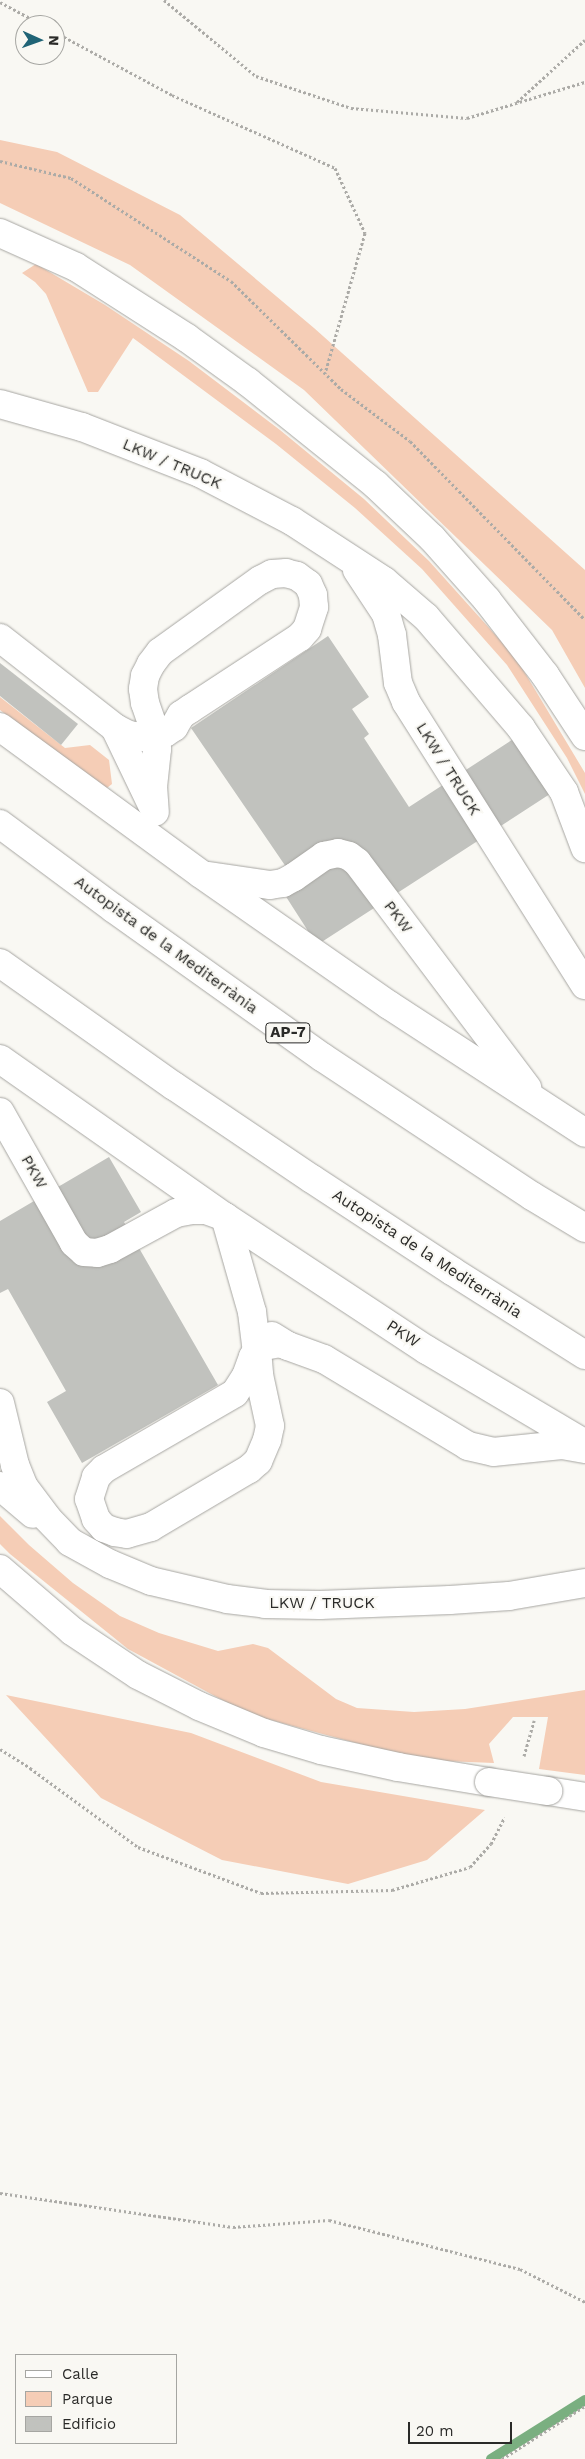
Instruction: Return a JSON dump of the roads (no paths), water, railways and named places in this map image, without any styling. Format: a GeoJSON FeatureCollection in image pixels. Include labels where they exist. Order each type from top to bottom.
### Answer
{"type":"FeatureCollection","features":[{"type":"Feature","properties":{"kind":"main road"},"geometry":{"type":"LineString","coordinates":[[0,233],[76,267],[179,333],[248,382],[375,484],[432,538],[487,600],[545,674],[585,736]]}},
{"type":"Feature","properties":{"kind":"main road","name":"LKW / TRUCK"},"geometry":{"type":"LineString","coordinates":[[0,404],[82,428],[200,473],[292,520],[384,581],[426,617],[521,728],[564,792],[585,848]]}},
{"type":"Feature","properties":{"kind":"main road","name":"LKW / TRUCK"},"geometry":{"type":"LineString","coordinates":[[335,547],[366,582],[386,614],[392,635],[398,683],[406,702],[585,985]]}},
{"type":"Feature","properties":{"kind":"main road"},"geometry":{"type":"LineString","coordinates":[[0,638],[115,728],[129,735],[156,735],[174,727],[181,715],[300,637],[312,619],[314,607],[313,594],[308,584],[297,576],[286,573],[272,574],[260,580],[160,652],[145,676],[143,689],[145,703],[156,735],[157,749],[153,786],[155,812]]}},
{"type":"Feature","properties":{"kind":"main road","name":"PKW"},"geometry":{"type":"LineString","coordinates":[[0,727],[201,874],[389,1005],[585,1133]]}},
{"type":"Feature","properties":{"kind":"main road"},"geometry":{"type":"LineString","coordinates":[[115,728],[176,856]]}},
{"type":"Feature","properties":{"kind":"main road","name":"Autopista de la Mediterrània"},"geometry":{"type":"LineString","coordinates":[[0,824],[113,908],[322,1057],[532,1196],[585,1228]]}},
{"type":"Feature","properties":{"kind":"main road","name":"PKW"},"geometry":{"type":"LineString","coordinates":[[201,874],[270,885],[294,877],[324,856],[338,853],[349,856],[357,862],[540,1105]]}},
{"type":"Feature","properties":{"kind":"main road","name":"Autopista de la Mediterrània"},"geometry":{"type":"LineString","coordinates":[[0,963],[174,1086],[320,1184],[452,1271],[585,1355]]}},
{"type":"Feature","properties":{"kind":"main road","name":"PKW"},"geometry":{"type":"LineString","coordinates":[[0,1059],[225,1217],[427,1350],[585,1444]]}},
{"type":"Feature","properties":{"kind":"main road","name":"PKW"},"geometry":{"type":"LineString","coordinates":[[0,1112],[74,1243],[84,1252],[97,1253],[110,1249],[176,1214],[191,1210],[206,1210],[225,1217]]}},
{"type":"Feature","properties":{"kind":"main road"},"geometry":{"type":"LineString","coordinates":[[225,1217],[252,1312],[257,1350],[259,1375],[270,1426],[268,1440],[258,1462],[249,1469],[152,1527],[127,1534],[104,1528],[96,1519],[89,1499],[96,1476],[235,1394],[246,1376],[257,1350],[270,1343],[288,1346],[324,1359],[468,1446],[493,1452],[562,1445],[585,1449]]}},
{"type":"Feature","properties":{"kind":"main road"},"geometry":{"type":"LineString","coordinates":[[252,1312],[268,1334],[288,1346]]}},
{"type":"Feature","properties":{"kind":"main road","name":"LKW / TRUCK"},"geometry":{"type":"LineString","coordinates":[[0,1403],[15,1465],[24,1487],[47,1518],[70,1542]]}},
{"type":"Feature","properties":{"kind":"main road","name":"LKW / TRUCK"},"geometry":{"type":"LineString","coordinates":[[0,1486],[12,1498],[70,1542],[110,1564],[151,1581],[186,1591],[265,1604],[320,1605],[508,1596],[585,1583]]}},
{"type":"Feature","properties":{"kind":"main road"},"geometry":{"type":"LineString","coordinates":[[0,1569],[72,1631],[138,1675],[199,1706],[264,1733],[321,1750],[398,1767],[585,1797]]}},
{"type":"Feature","properties":{"kind":"waterway"},"geometry":{"type":"LineString","coordinates":[[491,2459],[585,2400]]}}]}
